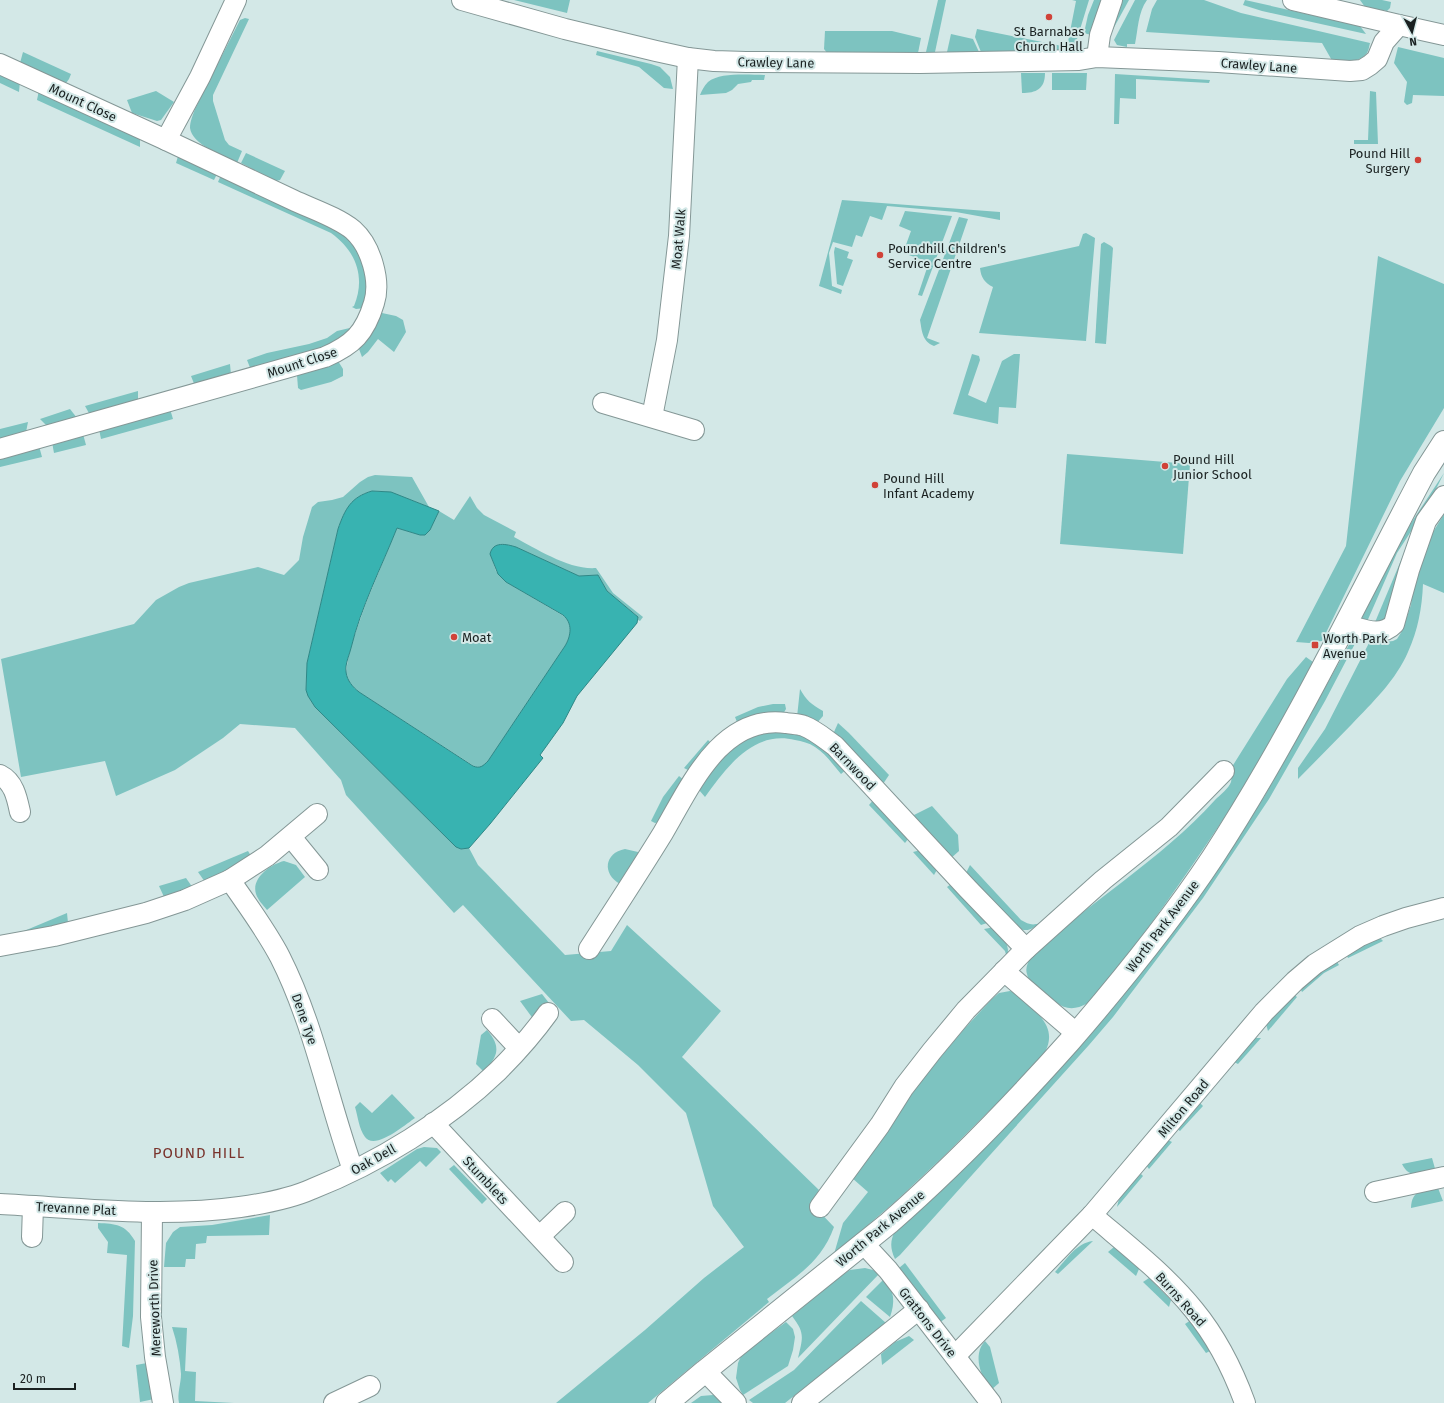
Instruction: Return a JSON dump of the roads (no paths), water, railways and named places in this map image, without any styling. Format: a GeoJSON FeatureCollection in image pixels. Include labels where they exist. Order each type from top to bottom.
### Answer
{"type":"FeatureCollection","features":[{"type":"Feature","properties":{"kind":"main road","name":"Worth Park Avenue"},"geometry":{"type":"LineString","coordinates":[[667,1403],[915,1200],[975,1142],[1036,1079],[1142,955],[1213,857],[1297,717],[1421,480],[1444,442]]}},
{"type":"Feature","properties":{"kind":"street"},"geometry":{"type":"LineString","coordinates":[[166,140],[200,78],[236,0]]}},
{"type":"Feature","properties":{"kind":"street","name":"Crawley Lane"},"geometry":{"type":"LineString","coordinates":[[462,0],[565,28],[688,58],[746,62],[920,63],[1079,60],[1097,57],[1218,62],[1350,71],[1362,70],[1377,59],[1384,42],[1399,25]]}},
{"type":"Feature","properties":{"kind":"street"},"geometry":{"type":"LineString","coordinates":[[1097,57],[1100,35],[1112,0]]}},
{"type":"Feature","properties":{"kind":"street"},"geometry":{"type":"LineString","coordinates":[[1293,0],[1444,35]]}},
{"type":"Feature","properties":{"kind":"street","name":"Moat Walk"},"geometry":{"type":"LineString","coordinates":[[652,417],[667,340],[679,236],[688,58]]}},
{"type":"Feature","properties":{"kind":"street","name":"Mount Close"},"geometry":{"type":"LineString","coordinates":[[0,64],[326,215],[353,230],[363,242],[370,256],[376,285],[375,300],[364,328],[354,341],[341,350],[325,357],[0,449]]}},
{"type":"Feature","properties":{"kind":"street"},"geometry":{"type":"LineString","coordinates":[[603,403],[694,430]]}},
{"type":"Feature","properties":{"kind":"street"},"geometry":{"type":"LineString","coordinates":[[1346,624],[1367,630],[1382,631],[1388,630],[1394,624],[1408,570],[1426,521],[1444,496]]}},
{"type":"Feature","properties":{"kind":"street","name":"Barnwood"},"geometry":{"type":"LineString","coordinates":[[589,949],[663,832],[693,781],[711,756],[727,740],[751,726],[777,722],[804,726],[819,734],[835,746],[1026,949]]}},
{"type":"Feature","properties":{"kind":"street"},"geometry":{"type":"LineString","coordinates":[[820,1207],[880,1125],[904,1087],[966,1010],[1026,949],[1103,880],[1169,827],[1224,771]]}},
{"type":"Feature","properties":{"kind":"street"},"geometry":{"type":"LineString","coordinates":[[0,776],[8,781],[13,788],[20,812]]}},
{"type":"Feature","properties":{"kind":"street"},"geometry":{"type":"LineString","coordinates":[[0,946],[54,936],[146,913],[185,900],[230,880],[267,856],[317,814]]}},
{"type":"Feature","properties":{"kind":"street"},"geometry":{"type":"LineString","coordinates":[[291,837],[318,870]]}},
{"type":"Feature","properties":{"kind":"street","name":"Dene Tye"},"geometry":{"type":"LineString","coordinates":[[230,880],[259,922],[276,951],[293,986],[308,1027],[341,1136],[353,1170]]}},
{"type":"Feature","properties":{"kind":"street","name":"Milton Road"},"geometry":{"type":"LineString","coordinates":[[955,1356],[1092,1215],[1264,1012],[1295,980],[1315,964],[1360,936],[1406,918],[1444,908]]}},
{"type":"Feature","properties":{"kind":"street"},"geometry":{"type":"LineString","coordinates":[[1004,971],[1076,1033]]}},
{"type":"Feature","properties":{"kind":"street","name":"Oak Dell"},"geometry":{"type":"LineString","coordinates":[[152,1212],[240,1207],[275,1200],[310,1190],[353,1170],[393,1148],[433,1123],[482,1085],[498,1071],[531,1036],[548,1013]]}},
{"type":"Feature","properties":{"kind":"street"},"geometry":{"type":"LineString","coordinates":[[492,1019],[519,1048]]}},
{"type":"Feature","properties":{"kind":"street","name":"Stumblets"},"geometry":{"type":"LineString","coordinates":[[433,1123],[563,1262]]}},
{"type":"Feature","properties":{"kind":"street"},"geometry":{"type":"LineString","coordinates":[[1375,1192],[1444,1177]]}},
{"type":"Feature","properties":{"kind":"street","name":"Trevanne Plat"},"geometry":{"type":"LineString","coordinates":[[0,1204],[152,1212]]}},
{"type":"Feature","properties":{"kind":"street"},"geometry":{"type":"LineString","coordinates":[[32,1237],[33,1206]]}},
{"type":"Feature","properties":{"kind":"street","name":"Mereworth Drive"},"geometry":{"type":"LineString","coordinates":[[152,1212],[151,1318],[155,1357],[164,1403]]}},
{"type":"Feature","properties":{"kind":"street"},"geometry":{"type":"LineString","coordinates":[[540,1236],[565,1212]]}},
{"type":"Feature","properties":{"kind":"street","name":"Burns Road"},"geometry":{"type":"LineString","coordinates":[[1092,1215],[1168,1282],[1194,1310],[1220,1348],[1245,1403]]}},
{"type":"Feature","properties":{"kind":"street","name":"Grattons Drive"},"geometry":{"type":"LineString","coordinates":[[863,1243],[888,1270],[919,1309],[990,1403]]}},
{"type":"Feature","properties":{"kind":"street"},"geometry":{"type":"LineString","coordinates":[[802,1403],[919,1309]]}},
{"type":"Feature","properties":{"kind":"street"},"geometry":{"type":"LineString","coordinates":[[705,1371],[736,1403]]}},
{"type":"Feature","properties":{"kind":"street"},"geometry":{"type":"LineString","coordinates":[[334,1403],[370,1386]]}},
{"type":"Feature","properties":{"kind":"place","name":"St Barnabas Church Hall"},"geometry":{"type":"Point","coordinates":[1049,17]}},
{"type":"Feature","properties":{"kind":"place","name":"Pound Hill Surgery"},"geometry":{"type":"Point","coordinates":[1418,160]}},
{"type":"Feature","properties":{"kind":"place","name":"Poundhill Children's Service Centre"},"geometry":{"type":"Point","coordinates":[880,255]}},
{"type":"Feature","properties":{"kind":"place","name":"Pound Hill Junior School"},"geometry":{"type":"Point","coordinates":[1165,466]}},
{"type":"Feature","properties":{"kind":"place","name":"Pound Hill Infant Academy"},"geometry":{"type":"Point","coordinates":[875,485]}},
{"type":"Feature","properties":{"kind":"place","name":"Moat"},"geometry":{"type":"Point","coordinates":[454,637]}},
{"type":"Feature","properties":{"kind":"place","name":"Worth Park Avenue"},"geometry":{"type":"Point","coordinates":[1315,645]}},
{"type":"Feature","properties":{"kind":"district","name":"POUND HILL"},"geometry":{"type":"Point","coordinates":[199,1153]}}]}
